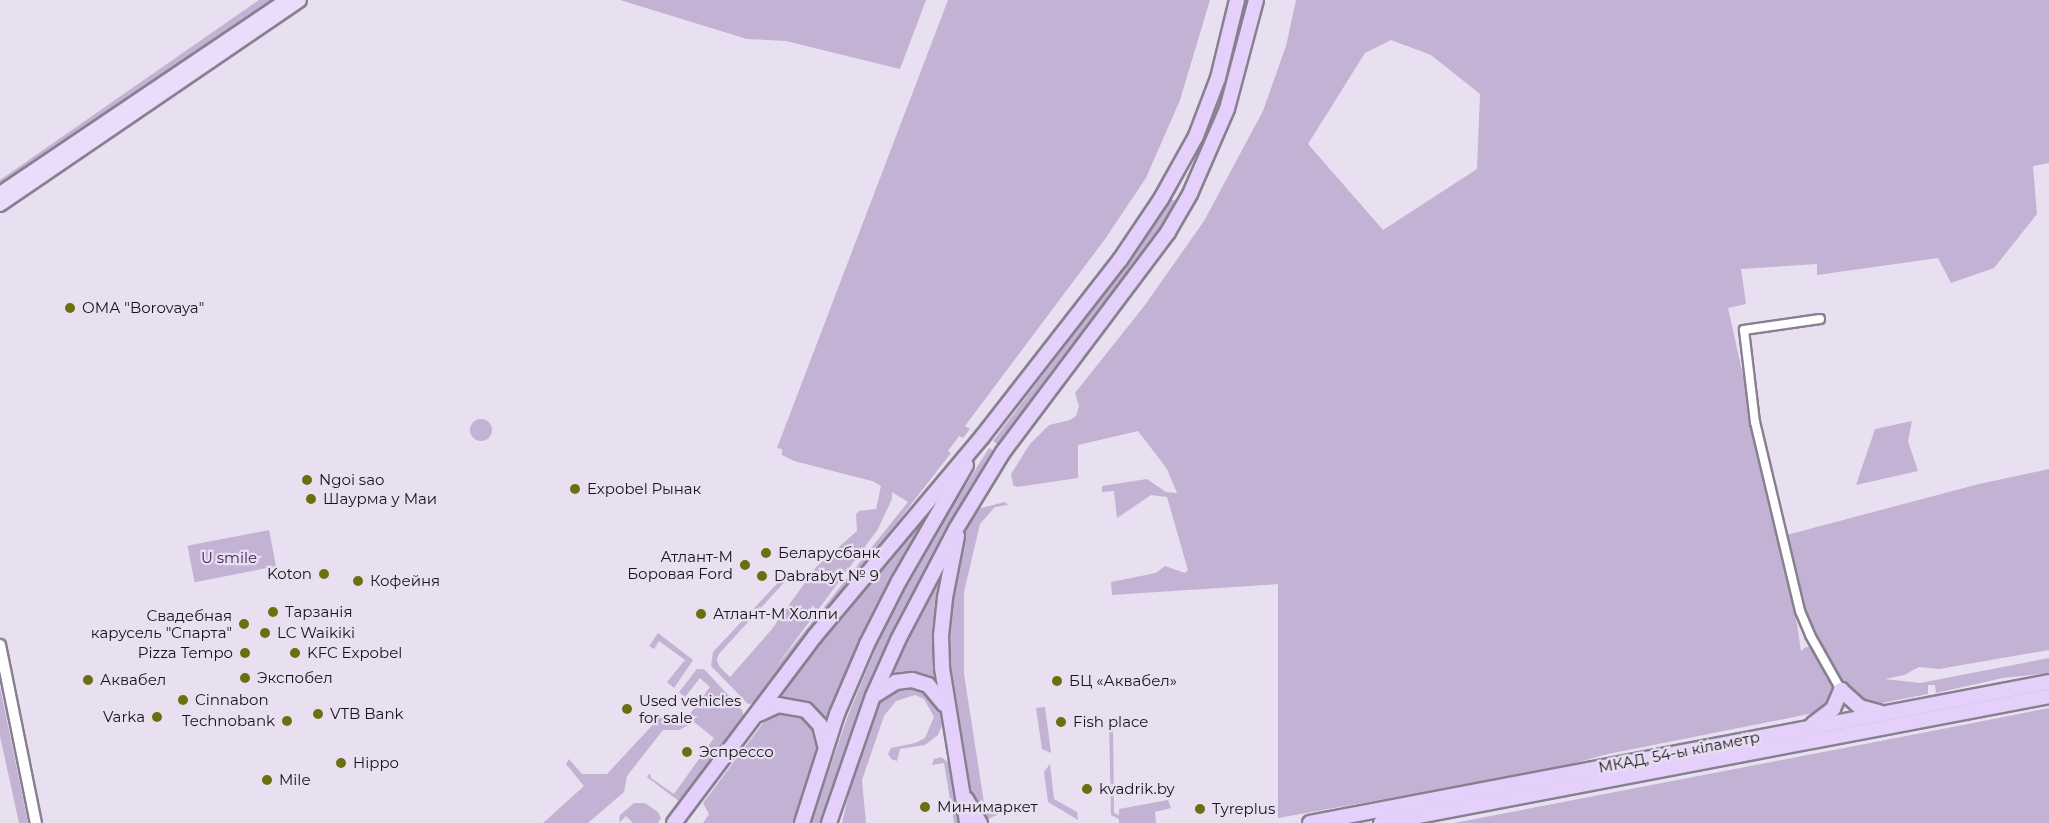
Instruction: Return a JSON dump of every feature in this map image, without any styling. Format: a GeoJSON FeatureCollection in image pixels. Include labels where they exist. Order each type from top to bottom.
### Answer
{"type":"FeatureCollection","features":[{"type":"Feature","properties":{"kind":"highway"},"geometry":{"type":"LineString","coordinates":[[674,823],[815,636],[982,437],[1120,260],[1161,199],[1199,127],[1218,78],[1237,0]]}},
{"type":"Feature","properties":{"kind":"highway"},"geometry":{"type":"LineString","coordinates":[[829,823],[873,696],[924,585],[1003,452],[1168,232],[1190,194],[1227,109],[1256,0]]}},
{"type":"Feature","properties":{"kind":"highway"},"geometry":{"type":"LineString","coordinates":[[802,823],[826,748],[867,644],[899,581],[982,437]]}},
{"type":"Feature","properties":{"kind":"highway"},"geometry":{"type":"LineString","coordinates":[[962,520],[949,576],[941,636],[947,710],[967,823]]}},
{"type":"Feature","properties":{"kind":"highway"},"geometry":{"type":"LineString","coordinates":[[873,696],[896,682],[912,680],[928,685],[935,691],[947,710]]}},
{"type":"Feature","properties":{"kind":"highway","name":"МКАД, 54-ы кіламетр"},"geometry":{"type":"LineString","coordinates":[[1310,823],[2049,682]]}},
{"type":"Feature","properties":{"kind":"highway"},"geometry":{"type":"LineString","coordinates":[[1808,728],[1833,708],[1842,690],[1860,707],[1887,713]]}},
{"type":"Feature","properties":{"kind":"highway","name":"МКАД, 54-ы кіламетр"},"geometry":{"type":"LineString","coordinates":[[1382,823],[2049,696]]}},
{"type":"Feature","properties":{"kind":"highway"},"geometry":{"type":"LineString","coordinates":[[755,717],[778,705],[806,710],[823,730],[826,748]]}},
{"type":"Feature","properties":{"kind":"highway"},"geometry":{"type":"LineString","coordinates":[[960,786],[980,823]]}},
{"type":"Feature","properties":{"kind":"main road"},"geometry":{"type":"LineString","coordinates":[[0,194],[286,0]]}},
{"type":"Feature","properties":{"kind":"main road"},"geometry":{"type":"LineString","coordinates":[[0,206],[300,0]]}},
{"type":"Feature","properties":{"kind":"main road"},"geometry":{"type":"LineString","coordinates":[[0,645],[36,823]]}},
{"type":"Feature","properties":{"kind":"street"},"geometry":{"type":"LineString","coordinates":[[1820,320],[1744,330],[1755,422],[1800,611],[1810,635],[1842,690]]}},
{"type":"Feature","properties":{"kind":"green space"},"geometry":{"type":"Polygon","coordinates":[[[259,0],[278,0],[0,190],[0,180],[259,0]]]}},
{"type":"Feature","properties":{"kind":"green space"},"geometry":{"type":"Polygon","coordinates":[[[620,0],[926,0],[900,69],[786,41],[747,39],[620,0]]]}},
{"type":"Feature","properties":{"kind":"green space"},"geometry":{"type":"Polygon","coordinates":[[[948,0],[1210,0],[1180,100],[1146,178],[1105,239],[965,426],[970,429],[963,438],[959,436],[948,451],[951,453],[757,703],[748,704],[711,666],[713,652],[787,573],[790,576],[718,655],[717,661],[720,667],[730,677],[772,629],[816,567],[857,531],[856,514],[859,511],[876,509],[881,486],[872,481],[794,461],[782,455],[782,449],[777,448],[948,0]],[[892,492],[892,499],[878,529],[772,672],[908,502],[892,492]]]}},
{"type":"Feature","properties":{"kind":"green space"},"geometry":{"type":"Polygon","coordinates":[[[1296,0],[2049,0],[2049,163],[2033,166],[2037,214],[1994,268],[1951,283],[1938,258],[1817,275],[1817,264],[1741,269],[1746,304],[1728,308],[1779,537],[1979,484],[2049,469],[2049,650],[1939,669],[1919,667],[1904,675],[1885,679],[1920,683],[2049,658],[2049,673],[2003,678],[1936,693],[1935,685],[1928,685],[1928,694],[1882,703],[1864,702],[1846,689],[1800,602],[1795,611],[1801,651],[1806,647],[1813,648],[1836,689],[1827,706],[1819,712],[1608,754],[1553,769],[1278,818],[1278,584],[1112,595],[1111,582],[1156,573],[1165,566],[1185,573],[1188,570],[1167,497],[1151,495],[1117,518],[1114,491],[1102,492],[1102,486],[1147,479],[1166,492],[1177,493],[1167,469],[1138,431],[1078,445],[1078,478],[1017,487],[1013,485],[1011,474],[1030,444],[1049,425],[1070,420],[1076,416],[1079,406],[1075,393],[1145,305],[1204,221],[1263,111],[1286,46],[1296,0]],[[1391,40],[1365,53],[1308,144],[1383,230],[1477,169],[1480,94],[1431,55],[1391,40]]]}},
{"type":"Feature","properties":{"kind":"green space"},"geometry":{"type":"Polygon","coordinates":[[[1170,199],[1178,202],[1144,255],[1000,446],[993,441],[1126,265],[1170,199]]]}},
{"type":"Feature","properties":{"kind":"green space"},"geometry":{"type":"Polygon","coordinates":[[[481,419],[489,422],[492,430],[489,438],[481,441],[473,438],[470,430],[473,422],[481,419]]]}},
{"type":"Feature","properties":{"kind":"green space"},"geometry":{"type":"Polygon","coordinates":[[[1912,421],[1908,441],[1918,471],[1856,485],[1875,429],[1912,421]]]}},
{"type":"Feature","properties":{"kind":"green space"},"geometry":{"type":"Polygon","coordinates":[[[989,448],[996,452],[932,557],[888,645],[856,720],[820,823],[811,823],[847,718],[878,643],[923,553],[989,448]]]}},
{"type":"Feature","properties":{"kind":"green space"},"geometry":{"type":"Polygon","coordinates":[[[938,497],[875,611],[828,724],[819,711],[807,703],[784,698],[772,703],[938,497]]]}},
{"type":"Feature","properties":{"kind":"green space"},"geometry":{"type":"Polygon","coordinates":[[[1005,502],[1008,505],[995,507],[980,524],[964,592],[964,674],[984,803],[999,814],[988,819],[984,818],[967,792],[947,684],[945,632],[957,558],[964,535],[975,513],[981,508],[1005,502]]]}},
{"type":"Feature","properties":{"kind":"green space","name":"U smile"},"geometry":{"type":"Polygon","coordinates":[[[269,530],[276,566],[195,582],[188,546],[269,530]]]}},
{"type":"Feature","properties":{"kind":"green space"},"geometry":{"type":"Polygon","coordinates":[[[944,568],[934,635],[937,681],[918,673],[893,675],[906,641],[944,568]]]}},
{"type":"Feature","properties":{"kind":"green space"},"geometry":{"type":"Polygon","coordinates":[[[658,633],[693,660],[674,688],[667,682],[685,660],[659,641],[654,649],[649,646],[658,633]]]}},
{"type":"Feature","properties":{"kind":"green space"},"geometry":{"type":"Polygon","coordinates":[[[697,669],[704,669],[742,710],[744,717],[680,802],[647,777],[650,773],[651,778],[674,794],[714,738],[694,722],[679,730],[663,730],[627,776],[624,792],[588,823],[543,823],[584,786],[566,764],[569,759],[582,774],[607,774],[660,717],[687,718],[710,687],[700,678],[685,697],[679,692],[697,669]]]}},
{"type":"Feature","properties":{"kind":"green space"},"geometry":{"type":"Polygon","coordinates":[[[902,686],[925,690],[941,706],[943,723],[938,735],[925,745],[900,749],[897,761],[891,759],[888,754],[891,748],[915,743],[925,738],[934,717],[924,699],[915,695],[896,701],[884,716],[862,780],[866,823],[842,823],[855,768],[875,713],[883,697],[902,686]]]}},
{"type":"Feature","properties":{"kind":"green space"},"geometry":{"type":"Polygon","coordinates":[[[0,687],[28,823],[19,823],[0,736],[0,687]]]}},
{"type":"Feature","properties":{"kind":"green space"},"geometry":{"type":"Polygon","coordinates":[[[1045,707],[1051,753],[1042,749],[1036,708],[1045,707]]]}},
{"type":"Feature","properties":{"kind":"green space"},"geometry":{"type":"Polygon","coordinates":[[[2049,708],[2049,823],[1454,823],[1927,732],[2049,708]]]}},
{"type":"Feature","properties":{"kind":"green space"},"geometry":{"type":"Polygon","coordinates":[[[782,712],[802,714],[816,726],[819,744],[793,823],[703,823],[709,814],[703,803],[763,723],[772,715],[782,712]]]}},
{"type":"Feature","properties":{"kind":"green space"},"geometry":{"type":"Polygon","coordinates":[[[1109,721],[1113,721],[1114,813],[1119,815],[1119,809],[1168,800],[1171,808],[1155,812],[1156,823],[1119,823],[1119,819],[1111,815],[1109,721]]]}},
{"type":"Feature","properties":{"kind":"green space"},"geometry":{"type":"Polygon","coordinates":[[[941,757],[950,764],[961,823],[954,823],[944,763],[932,765],[934,759],[941,757]]]}},
{"type":"Feature","properties":{"kind":"green space"},"geometry":{"type":"Polygon","coordinates":[[[1050,764],[1054,799],[1077,812],[1078,820],[1048,802],[1044,772],[1050,764]]]}},
{"type":"Feature","properties":{"kind":"green space"},"geometry":{"type":"Polygon","coordinates":[[[634,803],[645,803],[658,812],[661,818],[658,823],[633,823],[626,816],[619,823],[620,815],[634,803]]]}},
{"type":"Feature","properties":{"kind":"place","name":"ОМА \"Borovaya\""},"geometry":{"type":"Point","coordinates":[70,308]}},
{"type":"Feature","properties":{"kind":"place","name":"Ngoi sao"},"geometry":{"type":"Point","coordinates":[307,480]}},
{"type":"Feature","properties":{"kind":"place","name":"Expobel Рынак"},"geometry":{"type":"Point","coordinates":[575,489]}},
{"type":"Feature","properties":{"kind":"place","name":"Шаурма у Маи"},"geometry":{"type":"Point","coordinates":[311,499]}},
{"type":"Feature","properties":{"kind":"place","name":"Беларусбанк"},"geometry":{"type":"Point","coordinates":[766,553]}},
{"type":"Feature","properties":{"kind":"place","name":"Атлант-М Боровая Ford"},"geometry":{"type":"Point","coordinates":[745,565]}},
{"type":"Feature","properties":{"kind":"place","name":"Koton"},"geometry":{"type":"Point","coordinates":[324,574]}},
{"type":"Feature","properties":{"kind":"place","name":"Dabrabyt № 9"},"geometry":{"type":"Point","coordinates":[762,576]}},
{"type":"Feature","properties":{"kind":"place","name":"Кофейня"},"geometry":{"type":"Point","coordinates":[358,581]}},
{"type":"Feature","properties":{"kind":"place","name":"Тарзанія"},"geometry":{"type":"Point","coordinates":[273,612]}},
{"type":"Feature","properties":{"kind":"place","name":"Атлант-М Холпи"},"geometry":{"type":"Point","coordinates":[701,614]}},
{"type":"Feature","properties":{"kind":"place","name":"Свадебная карусель \"Спарта\""},"geometry":{"type":"Point","coordinates":[244,624]}},
{"type":"Feature","properties":{"kind":"place","name":"LC Waikiki"},"geometry":{"type":"Point","coordinates":[265,633]}},
{"type":"Feature","properties":{"kind":"place","name":"Pizza Tempo"},"geometry":{"type":"Point","coordinates":[245,653]}},
{"type":"Feature","properties":{"kind":"place","name":"KFC Expobel"},"geometry":{"type":"Point","coordinates":[295,653]}},
{"type":"Feature","properties":{"kind":"place","name":"Экспобел"},"geometry":{"type":"Point","coordinates":[245,678]}},
{"type":"Feature","properties":{"kind":"place","name":"Аквабел"},"geometry":{"type":"Point","coordinates":[88,680]}},
{"type":"Feature","properties":{"kind":"place","name":"БЦ «Аквабел»"},"geometry":{"type":"Point","coordinates":[1057,681]}},
{"type":"Feature","properties":{"kind":"place","name":"Cinnabon"},"geometry":{"type":"Point","coordinates":[183,700]}},
{"type":"Feature","properties":{"kind":"place","name":"Used vehicles for sale"},"geometry":{"type":"Point","coordinates":[627,709]}},
{"type":"Feature","properties":{"kind":"place","name":"VTB Bank"},"geometry":{"type":"Point","coordinates":[318,714]}},
{"type":"Feature","properties":{"kind":"place","name":"Varka"},"geometry":{"type":"Point","coordinates":[157,717]}},
{"type":"Feature","properties":{"kind":"place","name":"Technobank"},"geometry":{"type":"Point","coordinates":[287,721]}},
{"type":"Feature","properties":{"kind":"place","name":"Fish place"},"geometry":{"type":"Point","coordinates":[1061,722]}},
{"type":"Feature","properties":{"kind":"place","name":"Эспрессо"},"geometry":{"type":"Point","coordinates":[687,752]}},
{"type":"Feature","properties":{"kind":"place","name":"Hippo"},"geometry":{"type":"Point","coordinates":[341,763]}},
{"type":"Feature","properties":{"kind":"place","name":"Mile"},"geometry":{"type":"Point","coordinates":[267,780]}},
{"type":"Feature","properties":{"kind":"place","name":"kvadrik.by"},"geometry":{"type":"Point","coordinates":[1087,789]}},
{"type":"Feature","properties":{"kind":"place","name":"Минимаркет"},"geometry":{"type":"Point","coordinates":[925,807]}},
{"type":"Feature","properties":{"kind":"place","name":"Tyreplus"},"geometry":{"type":"Point","coordinates":[1200,809]}}]}
